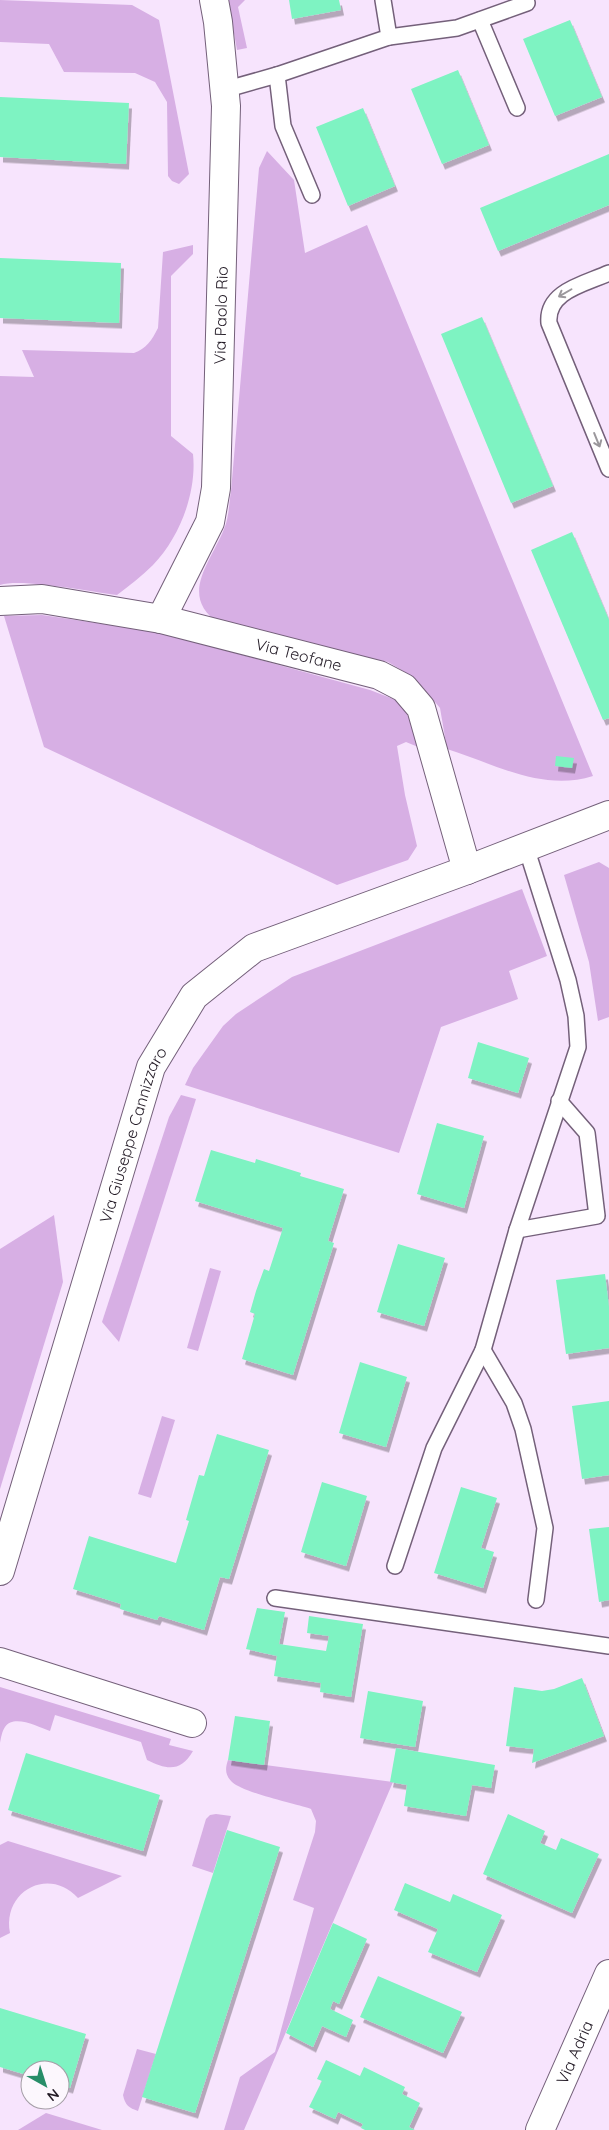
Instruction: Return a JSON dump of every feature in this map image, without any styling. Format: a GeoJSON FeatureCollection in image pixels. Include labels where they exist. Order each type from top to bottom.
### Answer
{"type":"FeatureCollection","features":[{"type":"Feature","properties":{"kind":"street","name":"Via Paolo Rio"},"geometry":{"type":"LineString","coordinates":[[161,619],[210,522],[216,488],[226,106],[214,0]]}},
{"type":"Feature","properties":{"kind":"street","name":"Via Teofane"},"geometry":{"type":"LineString","coordinates":[[0,601],[42,599],[161,619],[379,675],[404,688],[421,708],[467,870]]}},
{"type":"Feature","properties":{"kind":"street","name":"Via Giuseppe Cannizzaro"},"geometry":{"type":"LineString","coordinates":[[0,1571],[151,1067],[194,996],[254,948],[467,870],[609,815]]}},
{"type":"Feature","properties":{"kind":"street"},"geometry":{"type":"LineString","coordinates":[[0,1662],[192,1723]]}},
{"type":"Feature","properties":{"kind":"street","name":"Via Adria"},"geometry":{"type":"LineString","coordinates":[[540,2130],[609,1974]]}},
{"type":"Feature","properties":{"kind":"lane"},"geometry":{"type":"LineString","coordinates":[[383,0],[389,37]]}},
{"type":"Feature","properties":{"kind":"lane"},"geometry":{"type":"LineString","coordinates":[[224,90],[277,75],[389,37],[457,28],[527,3]]}},
{"type":"Feature","properties":{"kind":"lane"},"geometry":{"type":"LineString","coordinates":[[480,20],[517,108]]}},
{"type":"Feature","properties":{"kind":"lane"},"geometry":{"type":"LineString","coordinates":[[277,75],[283,126],[312,195]]}},
{"type":"Feature","properties":{"kind":"lane"},"geometry":{"type":"LineString","coordinates":[[609,273],[562,293],[551,306],[549,315],[549,323],[609,469]]}},
{"type":"Feature","properties":{"kind":"lane"},"geometry":{"type":"LineString","coordinates":[[395,1566],[434,1448],[483,1350],[517,1230],[578,1047],[576,1016],[568,980],[526,847]]}},
{"type":"Feature","properties":{"kind":"lane"},"geometry":{"type":"LineString","coordinates":[[517,1230],[597,1216],[587,1133],[559,1101]]}},
{"type":"Feature","properties":{"kind":"lane"},"geometry":{"type":"LineString","coordinates":[[483,1350],[514,1403],[523,1429],[545,1528],[536,1600]]}},
{"type":"Feature","properties":{"kind":"lane"},"geometry":{"type":"LineString","coordinates":[[275,1598],[609,1646]]}},
{"type":"Feature","properties":{"kind":"shaded area"},"geometry":{"type":"Polygon","coordinates":[[[0,0],[132,5],[159,20],[189,174],[179,184],[172,181],[168,176],[167,102],[155,82],[135,73],[64,72],[49,44],[0,42],[0,0]]]}},
{"type":"Feature","properties":{"kind":"shaded area"},"geometry":{"type":"Polygon","coordinates":[[[228,0],[245,0],[238,7],[247,48],[237,50],[228,0]]]}},
{"type":"Feature","properties":{"kind":"shaded area"},"geometry":{"type":"Polygon","coordinates":[[[267,151],[294,180],[305,253],[367,225],[593,776],[555,781],[537,778],[519,774],[447,749],[440,708],[415,678],[388,662],[220,624],[208,613],[201,602],[199,591],[201,579],[224,529],[229,510],[259,168],[267,151]]]}},
{"type":"Feature","properties":{"kind":"shaded area"},"geometry":{"type":"Polygon","coordinates":[[[193,245],[193,254],[171,276],[171,436],[193,454],[194,469],[189,498],[179,528],[163,554],[153,565],[117,595],[40,584],[11,583],[0,585],[0,376],[34,377],[22,350],[134,353],[142,349],[151,340],[158,328],[163,252],[193,245]]]}},
{"type":"Feature","properties":{"kind":"shaded area"},"geometry":{"type":"Polygon","coordinates":[[[42,615],[158,632],[370,690],[396,700],[406,712],[423,749],[406,742],[397,746],[405,795],[417,846],[408,860],[337,885],[44,747],[4,616],[42,615]]]}},
{"type":"Feature","properties":{"kind":"shaded area"},"geometry":{"type":"Polygon","coordinates":[[[599,862],[609,868],[609,1017],[598,1021],[589,962],[564,875],[599,862]]]}},
{"type":"Feature","properties":{"kind":"shaded area"},"geometry":{"type":"Polygon","coordinates":[[[522,889],[547,956],[509,971],[518,999],[441,1027],[399,1153],[185,1085],[193,1068],[223,1026],[236,1014],[292,977],[522,889]]]}},
{"type":"Feature","properties":{"kind":"shaded area"},"geometry":{"type":"Polygon","coordinates":[[[181,1095],[196,1099],[119,1342],[102,1322],[169,1117],[181,1095]]]}},
{"type":"Feature","properties":{"kind":"shaded area"},"geometry":{"type":"Polygon","coordinates":[[[54,1215],[63,1282],[0,1489],[0,1249],[54,1215]]]}},
{"type":"Feature","properties":{"kind":"shaded area"},"geometry":{"type":"Polygon","coordinates":[[[210,1268],[221,1271],[198,1351],[187,1348],[210,1268]]]}},
{"type":"Feature","properties":{"kind":"shaded area"},"geometry":{"type":"Polygon","coordinates":[[[162,1416],[175,1420],[151,1498],[138,1494],[162,1416]]]}},
{"type":"Feature","properties":{"kind":"shaded area"},"geometry":{"type":"Polygon","coordinates":[[[0,1687],[171,1739],[169,1745],[193,1751],[184,1763],[178,1766],[161,1766],[147,1760],[141,1742],[55,1715],[50,1731],[20,1721],[9,1723],[3,1730],[0,1743],[0,1687]]]}},
{"type":"Feature","properties":{"kind":"shaded area"},"geometry":{"type":"Polygon","coordinates":[[[228,1760],[393,1782],[244,2130],[224,2130],[240,2077],[275,2052],[314,1908],[293,1900],[315,1832],[316,1821],[311,1809],[258,1794],[232,1782],[226,1772],[228,1760]]]}},
{"type":"Feature","properties":{"kind":"shaded area"},"geometry":{"type":"Polygon","coordinates":[[[210,1815],[231,1816],[213,1873],[192,1866],[206,1819],[210,1815]]]}},
{"type":"Feature","properties":{"kind":"shaded area"},"geometry":{"type":"Polygon","coordinates":[[[8,1841],[122,1876],[78,1898],[66,1889],[54,1884],[42,1884],[30,1888],[20,1895],[13,1905],[9,1918],[10,1933],[0,1938],[0,1845],[8,1841]]]}},
{"type":"Feature","properties":{"kind":"shaded area"},"geometry":{"type":"Polygon","coordinates":[[[137,2049],[156,2054],[138,2111],[128,2106],[123,2095],[137,2049]]]}},
{"type":"Feature","properties":{"kind":"shaded area"},"geometry":{"type":"Polygon","coordinates":[[[46,2113],[102,2130],[18,2130],[46,2113]]]}},
{"type":"Feature","properties":{"kind":"building"},"geometry":{"type":"Polygon","coordinates":[[[289,0],[339,0],[341,10],[292,19],[289,0]]]}},
{"type":"Feature","properties":{"kind":"building"},"geometry":{"type":"Polygon","coordinates":[[[570,20],[602,97],[555,116],[523,39],[570,20]]]}},
{"type":"Feature","properties":{"kind":"building"},"geometry":{"type":"Polygon","coordinates":[[[458,70],[489,145],[442,164],[411,89],[458,70]]]}},
{"type":"Feature","properties":{"kind":"building"},"geometry":{"type":"Polygon","coordinates":[[[0,97],[129,103],[126,164],[0,157],[0,97]]]}},
{"type":"Feature","properties":{"kind":"building"},"geometry":{"type":"Polygon","coordinates":[[[363,108],[395,186],[348,206],[316,127],[363,108]]]}},
{"type":"Feature","properties":{"kind":"building"},"geometry":{"type":"Polygon","coordinates":[[[609,154],[609,205],[498,251],[480,208],[609,154]]]}},
{"type":"Feature","properties":{"kind":"building"},"geometry":{"type":"Polygon","coordinates":[[[0,258],[121,263],[119,323],[0,318],[0,258]]]}},
{"type":"Feature","properties":{"kind":"building"},"geometry":{"type":"Polygon","coordinates":[[[482,317],[553,486],[511,503],[441,334],[482,317]]]}},
{"type":"Feature","properties":{"kind":"building"},"geometry":{"type":"Polygon","coordinates":[[[572,532],[609,620],[609,718],[603,720],[531,550],[572,532]]]}},
{"type":"Feature","properties":{"kind":"building"},"geometry":{"type":"Polygon","coordinates":[[[556,756],[574,758],[572,768],[555,766],[556,756]]]}},
{"type":"Feature","properties":{"kind":"building"},"geometry":{"type":"Polygon","coordinates":[[[478,1042],[529,1058],[518,1093],[468,1078],[478,1042]]]}},
{"type":"Feature","properties":{"kind":"building"},"geometry":{"type":"Polygon","coordinates":[[[437,1123],[484,1136],[464,1208],[417,1194],[437,1123]]]}},
{"type":"Feature","properties":{"kind":"building"},"geometry":{"type":"Polygon","coordinates":[[[211,1150],[255,1163],[256,1159],[301,1173],[300,1176],[344,1189],[328,1241],[334,1243],[293,1375],[242,1359],[255,1314],[250,1312],[256,1291],[264,1269],[269,1271],[283,1228],[195,1201],[211,1150]]]}},
{"type":"Feature","properties":{"kind":"building"},"geometry":{"type":"Polygon","coordinates":[[[398,1244],[445,1258],[424,1326],[377,1312],[398,1244]]]}},
{"type":"Feature","properties":{"kind":"building"},"geometry":{"type":"Polygon","coordinates":[[[605,1274],[609,1307],[609,1348],[566,1354],[556,1280],[605,1274]]]}},
{"type":"Feature","properties":{"kind":"building"},"geometry":{"type":"Polygon","coordinates":[[[360,1362],[407,1377],[386,1447],[339,1433],[360,1362]]]}},
{"type":"Feature","properties":{"kind":"building"},"geometry":{"type":"Polygon","coordinates":[[[609,1401],[609,1475],[582,1479],[572,1406],[609,1401]]]}},
{"type":"Feature","properties":{"kind":"building"},"geometry":{"type":"Polygon","coordinates":[[[217,1434],[269,1450],[229,1579],[220,1577],[204,1630],[159,1616],[157,1620],[120,1609],[121,1604],[73,1589],[89,1536],[176,1563],[189,1521],[186,1520],[199,1475],[204,1476],[217,1434]]]}},
{"type":"Feature","properties":{"kind":"building"},"geometry":{"type":"Polygon","coordinates":[[[322,1482],[367,1496],[346,1566],[301,1552],[322,1482]]]}},
{"type":"Feature","properties":{"kind":"building"},"geometry":{"type":"Polygon","coordinates":[[[461,1487],[497,1498],[481,1548],[494,1552],[483,1588],[434,1573],[461,1487]]]}},
{"type":"Feature","properties":{"kind":"building"},"geometry":{"type":"Polygon","coordinates":[[[609,1527],[609,1600],[599,1602],[589,1529],[609,1527]]]}},
{"type":"Feature","properties":{"kind":"building"},"geometry":{"type":"Polygon","coordinates":[[[257,1608],[285,1612],[279,1644],[326,1651],[329,1636],[307,1633],[309,1616],[363,1624],[351,1697],[320,1692],[321,1683],[274,1676],[277,1656],[246,1649],[257,1608]]]}},
{"type":"Feature","properties":{"kind":"building"},"geometry":{"type":"Polygon","coordinates":[[[582,1678],[604,1736],[532,1763],[534,1749],[506,1746],[514,1687],[542,1691],[554,1689],[582,1678]]]}},
{"type":"Feature","properties":{"kind":"building"},"geometry":{"type":"Polygon","coordinates":[[[368,1691],[423,1701],[415,1747],[360,1738],[368,1691]]]}},
{"type":"Feature","properties":{"kind":"building"},"geometry":{"type":"Polygon","coordinates":[[[235,1716],[270,1721],[264,1765],[228,1760],[235,1716]]]}},
{"type":"Feature","properties":{"kind":"building"},"geometry":{"type":"Polygon","coordinates":[[[396,1748],[495,1765],[491,1788],[472,1785],[466,1816],[404,1806],[407,1785],[390,1782],[396,1748]]]}},
{"type":"Feature","properties":{"kind":"building"},"geometry":{"type":"Polygon","coordinates":[[[26,1753],[160,1795],[143,1851],[8,1810],[26,1753]]]}},
{"type":"Feature","properties":{"kind":"building"},"geometry":{"type":"Polygon","coordinates":[[[508,1814],[545,1831],[540,1843],[556,1850],[561,1838],[599,1854],[572,1913],[483,1874],[508,1814]]]}},
{"type":"Feature","properties":{"kind":"building"},"geometry":{"type":"Polygon","coordinates":[[[227,1830],[280,1847],[195,2113],[142,2097],[227,1830]]]}},
{"type":"Feature","properties":{"kind":"building"},"geometry":{"type":"Polygon","coordinates":[[[405,1883],[450,1902],[453,1894],[502,1915],[477,1972],[428,1952],[438,1929],[394,1910],[405,1883]]]}},
{"type":"Feature","properties":{"kind":"building"},"geometry":{"type":"Polygon","coordinates":[[[333,1923],[367,1939],[339,2004],[333,2001],[330,2009],[353,2020],[346,2037],[322,2026],[313,2047],[286,2033],[333,1923]]]}},
{"type":"Feature","properties":{"kind":"building"},"geometry":{"type":"Polygon","coordinates":[[[378,1976],[462,2012],[443,2053],[360,2017],[378,1976]]]}},
{"type":"Feature","properties":{"kind":"building"},"geometry":{"type":"Polygon","coordinates":[[[0,2008],[86,2034],[70,2088],[70,2060],[20,2060],[20,2073],[0,2067],[0,2008]]]}},
{"type":"Feature","properties":{"kind":"building"},"geometry":{"type":"Polygon","coordinates":[[[326,2060],[360,2076],[364,2067],[405,2087],[402,2094],[420,2103],[409,2127],[415,2130],[365,2130],[361,2128],[363,2124],[338,2112],[335,2119],[309,2107],[322,2081],[317,2079],[326,2060]]]}}]}
